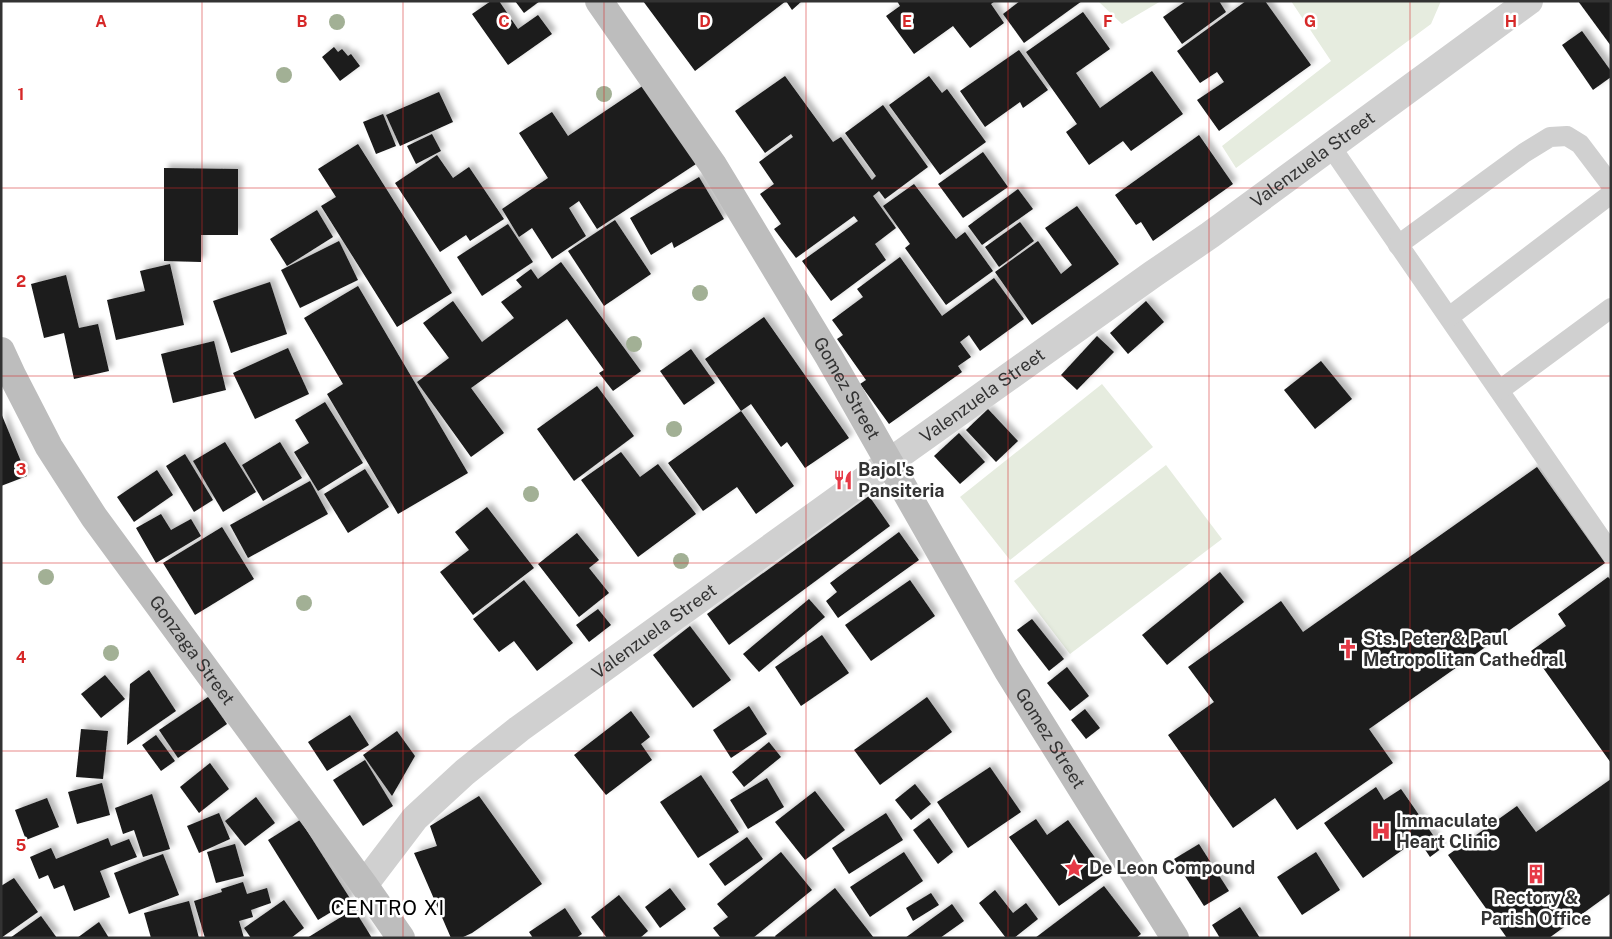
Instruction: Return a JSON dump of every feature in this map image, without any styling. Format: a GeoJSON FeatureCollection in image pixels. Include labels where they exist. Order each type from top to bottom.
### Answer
{"type":"FeatureCollection","features":[{"type":"Feature","properties":{"kind":"main road","name":"Gomez Street"},"geometry":{"type":"LineString","coordinates":[[599,1],[712,166],[829,357],[1008,671],[1175,938]]}},
{"type":"Feature","properties":{"kind":"main road","name":"Gonzaga Street"},"geometry":{"type":"LineString","coordinates":[[1,351],[49,447],[94,517],[401,938]]}},
{"type":"Feature","properties":{"kind":"street","name":"Valenzuela Street"},"geometry":{"type":"LineString","coordinates":[[364,885],[416,818],[465,772],[519,729],[888,462],[1210,235],[1529,1]]}},
{"type":"Feature","properties":{"kind":"lane"},"geometry":{"type":"LineString","coordinates":[[1398,245],[1524,153],[1550,137],[1567,136],[1580,144],[1611,185]]}},
{"type":"Feature","properties":{"kind":"lane"},"geometry":{"type":"LineString","coordinates":[[1331,147],[1611,553]]}},
{"type":"Feature","properties":{"kind":"lane"},"geometry":{"type":"LineString","coordinates":[[1449,317],[1611,194]]}},
{"type":"Feature","properties":{"kind":"lane"},"geometry":{"type":"LineString","coordinates":[[1500,390],[1611,308]]}},
{"type":"Feature","properties":{"kind":"shaded area"},"geometry":{"type":"Polygon","coordinates":[[[1098,1],[1161,1],[1122,24],[1098,1]]]}},
{"type":"Feature","properties":{"kind":"shaded area"},"geometry":{"type":"Polygon","coordinates":[[[1291,1],[1441,1],[1431,24],[1236,168],[1222,146],[1331,61],[1291,1]]]}},
{"type":"Feature","properties":{"kind":"shaded area"},"geometry":{"type":"Polygon","coordinates":[[[1102,384],[1153,447],[1010,560],[960,497],[1102,384]]]}},
{"type":"Feature","properties":{"kind":"shaded area"},"geometry":{"type":"Polygon","coordinates":[[[1166,465],[1222,539],[1070,654],[1014,581],[1166,465]]]}},
{"type":"Feature","properties":{"kind":"building"},"geometry":{"type":"Polygon","coordinates":[[[491,1],[499,1],[518,29],[538,15],[552,34],[508,65],[472,14],[491,1]]]}},
{"type":"Feature","properties":{"kind":"building"},"geometry":{"type":"Polygon","coordinates":[[[515,1],[540,1],[524,13],[515,1]]]}},
{"type":"Feature","properties":{"kind":"building"},"geometry":{"type":"Polygon","coordinates":[[[643,1],[786,1],[695,71],[643,1]]]}},
{"type":"Feature","properties":{"kind":"building"},"geometry":{"type":"Polygon","coordinates":[[[786,1],[802,1],[792,10],[786,1]]]}},
{"type":"Feature","properties":{"kind":"building"},"geometry":{"type":"Polygon","coordinates":[[[897,1],[995,1],[991,4],[1004,23],[970,48],[953,26],[914,54],[886,16],[900,6],[897,1]]]}},
{"type":"Feature","properties":{"kind":"building"},"geometry":{"type":"Polygon","coordinates":[[[1020,1],[1082,1],[1024,43],[1003,14],[1020,1]]]}},
{"type":"Feature","properties":{"kind":"building"},"geometry":{"type":"Polygon","coordinates":[[[1186,1],[1219,1],[1226,12],[1182,44],[1163,17],[1186,1]]]}},
{"type":"Feature","properties":{"kind":"building"},"geometry":{"type":"Polygon","coordinates":[[[1246,1],[1265,1],[1311,65],[1219,131],[1197,100],[1224,82],[1217,72],[1200,83],[1177,51],[1246,1]]]}},
{"type":"Feature","properties":{"kind":"building"},"geometry":{"type":"Polygon","coordinates":[[[1578,1],[1611,1],[1611,46],[1578,1]]]}},
{"type":"Feature","properties":{"kind":"building"},"geometry":{"type":"Polygon","coordinates":[[[1083,12],[1110,49],[1076,73],[1100,108],[1152,71],[1183,114],[1131,151],[1123,141],[1089,165],[1066,132],[1077,124],[1026,52],[1083,12]]]}},
{"type":"Feature","properties":{"kind":"building"},"geometry":{"type":"Polygon","coordinates":[[[1582,31],[1611,71],[1611,77],[1593,90],[1562,45],[1582,31]]]}},
{"type":"Feature","properties":{"kind":"building"},"geometry":{"type":"Polygon","coordinates":[[[334,47],[338,52],[342,49],[348,56],[351,54],[360,66],[340,81],[322,57],[334,47]]]}},
{"type":"Feature","properties":{"kind":"building"},"geometry":{"type":"Polygon","coordinates":[[[1019,50],[1048,90],[1023,108],[1020,102],[985,127],[960,91],[1019,50]]]}},
{"type":"Feature","properties":{"kind":"building"},"geometry":{"type":"Polygon","coordinates":[[[785,76],[833,142],[841,137],[872,180],[876,176],[845,133],[883,105],[928,167],[885,199],[879,191],[873,196],[896,228],[875,244],[886,260],[831,301],[802,261],[858,221],[854,216],[796,258],[774,229],[781,224],[760,194],[774,184],[759,162],[793,137],[791,134],[765,153],[735,111],[785,76]]]}},
{"type":"Feature","properties":{"kind":"building"},"geometry":{"type":"Polygon","coordinates":[[[929,76],[942,93],[947,89],[986,142],[940,175],[889,105],[929,76]]]}},
{"type":"Feature","properties":{"kind":"building"},"geometry":{"type":"Polygon","coordinates":[[[644,85],[696,164],[597,229],[579,201],[569,208],[586,236],[552,259],[532,228],[519,237],[502,209],[548,178],[519,133],[552,112],[568,136],[644,85]]]}},
{"type":"Feature","properties":{"kind":"building"},"geometry":{"type":"Polygon","coordinates":[[[439,92],[453,122],[400,146],[386,115],[439,92]]]}},
{"type":"Feature","properties":{"kind":"building"},"geometry":{"type":"Polygon","coordinates":[[[383,114],[396,146],[376,154],[363,122],[383,114]]]}},
{"type":"Feature","properties":{"kind":"building"},"geometry":{"type":"Polygon","coordinates":[[[432,134],[441,151],[416,164],[407,146],[432,134]]]}},
{"type":"Feature","properties":{"kind":"building"},"geometry":{"type":"Polygon","coordinates":[[[1199,135],[1233,184],[1153,241],[1141,222],[1136,225],[1115,195],[1199,135]]]}},
{"type":"Feature","properties":{"kind":"building"},"geometry":{"type":"Polygon","coordinates":[[[358,144],[452,293],[397,327],[321,206],[336,197],[318,169],[358,144]]]}},
{"type":"Feature","properties":{"kind":"building"},"geometry":{"type":"Polygon","coordinates":[[[983,152],[1008,187],[963,218],[938,184],[983,152]]]}},
{"type":"Feature","properties":{"kind":"building"},"geometry":{"type":"Polygon","coordinates":[[[437,155],[453,178],[469,167],[504,219],[470,241],[466,235],[440,252],[395,183],[437,155]]]}},
{"type":"Feature","properties":{"kind":"building"},"geometry":{"type":"Polygon","coordinates":[[[164,168],[238,169],[238,235],[201,235],[201,262],[164,261],[164,168]]]}},
{"type":"Feature","properties":{"kind":"building"},"geometry":{"type":"Polygon","coordinates":[[[699,177],[724,219],[674,248],[672,242],[651,255],[630,218],[699,177]]]}},
{"type":"Feature","properties":{"kind":"building"},"geometry":{"type":"Polygon","coordinates":[[[914,184],[956,239],[965,232],[993,271],[946,305],[905,248],[910,244],[883,206],[914,184]]]}},
{"type":"Feature","properties":{"kind":"building"},"geometry":{"type":"Polygon","coordinates":[[[1018,189],[1033,209],[982,245],[968,226],[1018,189]]]}},
{"type":"Feature","properties":{"kind":"building"},"geometry":{"type":"Polygon","coordinates":[[[1077,206],[1119,264],[1032,325],[995,272],[1038,241],[1061,274],[1072,265],[1045,228],[1077,206]]]}},
{"type":"Feature","properties":{"kind":"building"},"geometry":{"type":"Polygon","coordinates":[[[317,210],[333,237],[287,266],[270,239],[317,210]]]}},
{"type":"Feature","properties":{"kind":"building"},"geometry":{"type":"Polygon","coordinates":[[[615,220],[651,274],[604,306],[568,251],[615,220]]]}},
{"type":"Feature","properties":{"kind":"building"},"geometry":{"type":"Polygon","coordinates":[[[1020,222],[1034,241],[999,267],[985,247],[1020,222]]]}},
{"type":"Feature","properties":{"kind":"building"},"geometry":{"type":"Polygon","coordinates":[[[508,224],[533,262],[482,296],[457,257],[508,224]]]}},
{"type":"Feature","properties":{"kind":"building"},"geometry":{"type":"Polygon","coordinates":[[[339,241],[358,280],[300,308],[281,270],[339,241]]]}},
{"type":"Feature","properties":{"kind":"building"},"geometry":{"type":"Polygon","coordinates":[[[900,257],[942,316],[994,278],[1024,319],[980,351],[969,335],[960,342],[971,357],[958,366],[962,372],[889,424],[860,384],[866,380],[837,339],[843,335],[832,320],[863,297],[857,289],[900,257]]]}},
{"type":"Feature","properties":{"kind":"building"},"geometry":{"type":"Polygon","coordinates":[[[561,262],[641,371],[613,391],[599,373],[604,370],[567,319],[471,388],[504,433],[471,457],[417,382],[449,358],[423,323],[453,301],[482,342],[514,318],[501,302],[522,287],[516,280],[531,269],[538,279],[561,262]]]}},
{"type":"Feature","properties":{"kind":"building"},"geometry":{"type":"Polygon","coordinates":[[[170,264],[184,325],[116,340],[107,300],[145,291],[140,271],[170,264]]]}},
{"type":"Feature","properties":{"kind":"building"},"geometry":{"type":"Polygon","coordinates":[[[66,275],[79,328],[98,324],[109,371],[74,379],[64,333],[44,338],[31,284],[66,275]]]}},
{"type":"Feature","properties":{"kind":"building"},"geometry":{"type":"Polygon","coordinates":[[[270,282],[287,334],[231,353],[213,301],[270,282]]]}},
{"type":"Feature","properties":{"kind":"building"},"geometry":{"type":"Polygon","coordinates":[[[358,286],[468,473],[398,514],[327,394],[343,384],[304,318],[358,286]]]}},
{"type":"Feature","properties":{"kind":"building"},"geometry":{"type":"Polygon","coordinates":[[[1146,301],[1164,322],[1128,354],[1110,333],[1146,301]]]}},
{"type":"Feature","properties":{"kind":"building"},"geometry":{"type":"Polygon","coordinates":[[[764,317],[849,438],[805,468],[787,442],[781,447],[751,404],[741,411],[705,359],[764,317]]]}},
{"type":"Feature","properties":{"kind":"building"},"geometry":{"type":"Polygon","coordinates":[[[1097,336],[1114,352],[1077,390],[1061,375],[1097,336]]]}},
{"type":"Feature","properties":{"kind":"building"},"geometry":{"type":"Polygon","coordinates":[[[214,341],[226,390],[173,403],[161,354],[214,341]]]}},
{"type":"Feature","properties":{"kind":"building"},"geometry":{"type":"Polygon","coordinates":[[[288,348],[309,394],[255,419],[233,373],[288,348]]]}},
{"type":"Feature","properties":{"kind":"building"},"geometry":{"type":"Polygon","coordinates":[[[691,349],[715,383],[684,405],[660,371],[691,349]]]}},
{"type":"Feature","properties":{"kind":"building"},"geometry":{"type":"Polygon","coordinates":[[[1321,361],[1352,399],[1315,429],[1284,390],[1321,361]]]}},
{"type":"Feature","properties":{"kind":"building"},"geometry":{"type":"Polygon","coordinates":[[[597,386],[634,436],[574,481],[537,429],[597,386]]]}},
{"type":"Feature","properties":{"kind":"building"},"geometry":{"type":"Polygon","coordinates":[[[325,402],[363,463],[318,491],[294,452],[309,443],[295,420],[325,402]]]}},
{"type":"Feature","properties":{"kind":"building"},"geometry":{"type":"Polygon","coordinates":[[[988,409],[1018,441],[996,462],[966,430],[988,409]]]}},
{"type":"Feature","properties":{"kind":"building"},"geometry":{"type":"Polygon","coordinates":[[[741,411],[794,486],[756,514],[737,487],[703,511],[668,463],[741,411]]]}},
{"type":"Feature","properties":{"kind":"building"},"geometry":{"type":"Polygon","coordinates":[[[1,413],[27,476],[1,486],[1,413]]]}},
{"type":"Feature","properties":{"kind":"building"},"geometry":{"type":"Polygon","coordinates":[[[959,433],[985,462],[960,484],[934,456],[959,433]]]}},
{"type":"Feature","properties":{"kind":"building"},"geometry":{"type":"Polygon","coordinates":[[[225,442],[256,492],[223,512],[193,461],[225,442]]]}},
{"type":"Feature","properties":{"kind":"building"},"geometry":{"type":"Polygon","coordinates":[[[280,442],[302,478],[263,501],[242,465],[280,442]]]}},
{"type":"Feature","properties":{"kind":"building"},"geometry":{"type":"Polygon","coordinates":[[[621,452],[640,477],[658,464],[696,514],[638,557],[581,480],[621,452]]]}},
{"type":"Feature","properties":{"kind":"building"},"geometry":{"type":"Polygon","coordinates":[[[185,454],[213,500],[194,512],[166,466],[185,454]]]}},
{"type":"Feature","properties":{"kind":"building","name":"Sts. Peter & Paul Metropolitan Cathedral"},"geometry":{"type":"Polygon","coordinates":[[[1537,467],[1605,563],[1369,729],[1393,763],[1297,830],[1275,798],[1233,828],[1168,735],[1214,702],[1188,667],[1281,601],[1303,632],[1537,467]]]}},
{"type":"Feature","properties":{"kind":"building"},"geometry":{"type":"Polygon","coordinates":[[[365,469],[389,507],[348,533],[324,494],[365,469]]]}},
{"type":"Feature","properties":{"kind":"building"},"geometry":{"type":"Polygon","coordinates":[[[157,470],[173,495],[134,522],[117,497],[157,470]]]}},
{"type":"Feature","properties":{"kind":"building"},"geometry":{"type":"Polygon","coordinates":[[[310,481],[328,514],[248,558],[230,525],[310,481]]]}},
{"type":"Feature","properties":{"kind":"building"},"geometry":{"type":"Polygon","coordinates":[[[869,496],[890,526],[729,645],[707,614],[869,496]]]}},
{"type":"Feature","properties":{"kind":"building"},"geometry":{"type":"Polygon","coordinates":[[[487,507],[534,568],[473,615],[440,572],[469,550],[455,532],[487,507]]]}},
{"type":"Feature","properties":{"kind":"building"},"geometry":{"type":"Polygon","coordinates":[[[161,514],[171,530],[191,519],[201,536],[156,563],[136,528],[161,514]]]}},
{"type":"Feature","properties":{"kind":"building"},"geometry":{"type":"Polygon","coordinates":[[[222,527],[254,579],[195,615],[163,563],[222,527]]]}},
{"type":"Feature","properties":{"kind":"building"},"geometry":{"type":"Polygon","coordinates":[[[899,532],[919,560],[838,618],[826,601],[837,592],[830,583],[899,532]]]}},
{"type":"Feature","properties":{"kind":"building"},"geometry":{"type":"Polygon","coordinates":[[[577,533],[599,560],[589,568],[609,593],[579,617],[538,564],[577,533]]]}},
{"type":"Feature","properties":{"kind":"building"},"geometry":{"type":"Polygon","coordinates":[[[1220,572],[1244,602],[1167,665],[1142,635],[1220,572]]]}},
{"type":"Feature","properties":{"kind":"building"},"geometry":{"type":"Polygon","coordinates":[[[1608,577],[1611,580],[1611,763],[1531,651],[1566,626],[1558,614],[1608,577]]]}},
{"type":"Feature","properties":{"kind":"building"},"geometry":{"type":"Polygon","coordinates":[[[524,580],[573,643],[537,671],[514,641],[499,652],[473,619],[524,580]]]}},
{"type":"Feature","properties":{"kind":"building"},"geometry":{"type":"Polygon","coordinates":[[[910,580],[935,616],[871,661],[845,625],[910,580]]]}},
{"type":"Feature","properties":{"kind":"building"},"geometry":{"type":"Polygon","coordinates":[[[809,599],[825,617],[759,672],[743,654],[809,599]]]}},
{"type":"Feature","properties":{"kind":"building"},"geometry":{"type":"Polygon","coordinates":[[[598,609],[611,625],[589,642],[576,625],[598,609]]]}},
{"type":"Feature","properties":{"kind":"building"},"geometry":{"type":"Polygon","coordinates":[[[1032,619],[1064,659],[1049,671],[1017,630],[1032,619]]]}},
{"type":"Feature","properties":{"kind":"building"},"geometry":{"type":"Polygon","coordinates":[[[690,626],[731,680],[693,708],[653,655],[690,626]]]}},
{"type":"Feature","properties":{"kind":"building"},"geometry":{"type":"Polygon","coordinates":[[[822,635],[849,673],[801,706],[775,667],[822,635]]]}},
{"type":"Feature","properties":{"kind":"building"},"geometry":{"type":"Polygon","coordinates":[[[1067,667],[1089,696],[1070,711],[1047,683],[1067,667]]]}},
{"type":"Feature","properties":{"kind":"building"},"geometry":{"type":"Polygon","coordinates":[[[149,670],[176,711],[127,745],[130,684],[149,670]]]}},
{"type":"Feature","properties":{"kind":"building"},"geometry":{"type":"Polygon","coordinates":[[[105,675],[125,699],[101,718],[81,694],[105,675]]]}},
{"type":"Feature","properties":{"kind":"building"},"geometry":{"type":"Polygon","coordinates":[[[208,697],[227,724],[178,758],[159,730],[208,697]]]}},
{"type":"Feature","properties":{"kind":"building"},"geometry":{"type":"Polygon","coordinates":[[[927,697],[952,732],[880,785],[854,750],[927,697]]]}},
{"type":"Feature","properties":{"kind":"building"},"geometry":{"type":"Polygon","coordinates":[[[749,706],[767,734],[731,758],[713,730],[749,706]]]}},
{"type":"Feature","properties":{"kind":"building"},"geometry":{"type":"Polygon","coordinates":[[[1085,709],[1100,728],[1086,739],[1071,720],[1085,709]]]}},
{"type":"Feature","properties":{"kind":"building"},"geometry":{"type":"Polygon","coordinates":[[[631,711],[650,737],[641,744],[652,760],[606,795],[574,755],[631,711]]]}},
{"type":"Feature","properties":{"kind":"building"},"geometry":{"type":"Polygon","coordinates":[[[350,715],[369,745],[327,771],[308,742],[350,715]]]}},
{"type":"Feature","properties":{"kind":"building"},"geometry":{"type":"Polygon","coordinates":[[[81,729],[108,731],[103,779],[76,777],[81,729]]]}},
{"type":"Feature","properties":{"kind":"building"},"geometry":{"type":"Polygon","coordinates":[[[397,731],[415,756],[392,796],[363,755],[397,731]]]}},
{"type":"Feature","properties":{"kind":"building"},"geometry":{"type":"Polygon","coordinates":[[[156,735],[175,761],[161,771],[142,745],[156,735]]]}},
{"type":"Feature","properties":{"kind":"building"},"geometry":{"type":"Polygon","coordinates":[[[769,742],[781,757],[744,787],[732,772],[769,742]]]}},
{"type":"Feature","properties":{"kind":"building"},"geometry":{"type":"Polygon","coordinates":[[[365,760],[393,806],[363,826],[333,780],[365,760]]]}},
{"type":"Feature","properties":{"kind":"building"},"geometry":{"type":"Polygon","coordinates":[[[210,763],[229,789],[199,813],[180,787],[210,763]]]}},
{"type":"Feature","properties":{"kind":"building"},"geometry":{"type":"Polygon","coordinates":[[[990,767],[1021,812],[968,848],[937,802],[990,767]]]}},
{"type":"Feature","properties":{"kind":"building"},"geometry":{"type":"Polygon","coordinates":[[[701,775],[739,832],[698,858],[660,802],[701,775]]]}},
{"type":"Feature","properties":{"kind":"building"},"geometry":{"type":"Polygon","coordinates":[[[767,778],[784,807],[748,829],[730,800],[767,778]]]}},
{"type":"Feature","properties":{"kind":"building","name":"Rectory & Parish Office"},"geometry":{"type":"Polygon","coordinates":[[[1611,779],[1611,893],[1549,938],[1507,938],[1448,855],[1517,806],[1536,832],[1611,779]]]}},
{"type":"Feature","properties":{"kind":"building"},"geometry":{"type":"Polygon","coordinates":[[[102,783],[110,815],[77,824],[68,792],[102,783]]]}},
{"type":"Feature","properties":{"kind":"building"},"geometry":{"type":"Polygon","coordinates":[[[915,784],[931,804],[911,820],[895,800],[915,784]]]}},
{"type":"Feature","properties":{"kind":"building","name":"Immaculate Heart Clinic"},"geometry":{"type":"Polygon","coordinates":[[[1376,787],[1384,800],[1401,789],[1442,848],[1430,857],[1418,839],[1363,878],[1324,823],[1376,787]]]}},
{"type":"Feature","properties":{"kind":"building"},"geometry":{"type":"Polygon","coordinates":[[[815,791],[845,830],[805,860],[775,822],[815,791]]]}},
{"type":"Feature","properties":{"kind":"building"},"geometry":{"type":"Polygon","coordinates":[[[152,794],[170,849],[143,857],[134,830],[123,834],[115,808],[152,794]]]}},
{"type":"Feature","properties":{"kind":"building"},"geometry":{"type":"Polygon","coordinates":[[[479,796],[542,884],[472,933],[461,938],[451,938],[414,853],[437,846],[430,826],[479,796]]]}},
{"type":"Feature","properties":{"kind":"building"},"geometry":{"type":"Polygon","coordinates":[[[256,797],[275,823],[245,846],[225,821],[256,797]]]}},
{"type":"Feature","properties":{"kind":"building"},"geometry":{"type":"Polygon","coordinates":[[[47,798],[59,827],[26,840],[15,810],[47,798]]]}},
{"type":"Feature","properties":{"kind":"building"},"geometry":{"type":"Polygon","coordinates":[[[219,813],[230,839],[199,853],[187,826],[219,813]]]}},
{"type":"Feature","properties":{"kind":"building"},"geometry":{"type":"Polygon","coordinates":[[[886,813],[903,840],[849,874],[832,848],[886,813]]]}},
{"type":"Feature","properties":{"kind":"building"},"geometry":{"type":"Polygon","coordinates":[[[929,818],[953,852],[938,864],[913,830],[929,818]]]}},
{"type":"Feature","properties":{"kind":"building"},"geometry":{"type":"Polygon","coordinates":[[[1036,819],[1047,835],[1068,820],[1106,873],[1059,906],[1009,837],[1036,819]]]}},
{"type":"Feature","properties":{"kind":"building"},"geometry":{"type":"Polygon","coordinates":[[[300,820],[351,900],[318,920],[268,840],[300,820]]]}},
{"type":"Feature","properties":{"kind":"building"},"geometry":{"type":"Polygon","coordinates":[[[747,837],[763,859],[725,886],[709,864],[747,837]]]}},
{"type":"Feature","properties":{"kind":"building"},"geometry":{"type":"Polygon","coordinates":[[[108,838],[111,846],[129,839],[137,857],[100,871],[110,897],[74,911],[64,885],[54,889],[48,875],[39,879],[30,857],[51,848],[56,859],[108,838]]]}},
{"type":"Feature","properties":{"kind":"building"},"geometry":{"type":"Polygon","coordinates":[[[235,844],[244,876],[216,883],[207,852],[235,844]]]}},
{"type":"Feature","properties":{"kind":"building"},"geometry":{"type":"Polygon","coordinates":[[[1199,844],[1229,891],[1204,906],[1174,859],[1199,844]]]}},
{"type":"Feature","properties":{"kind":"building"},"geometry":{"type":"Polygon","coordinates":[[[781,852],[812,890],[753,938],[721,938],[713,928],[728,917],[717,904],[781,852]]]}},
{"type":"Feature","properties":{"kind":"building"},"geometry":{"type":"Polygon","coordinates":[[[904,852],[923,881],[870,917],[850,887],[904,852]]]}},
{"type":"Feature","properties":{"kind":"building"},"geometry":{"type":"Polygon","coordinates":[[[1316,852],[1340,890],[1302,915],[1277,877],[1316,852]]]}},
{"type":"Feature","properties":{"kind":"building"},"geometry":{"type":"Polygon","coordinates":[[[163,854],[179,895],[129,914],[114,873],[163,854]]]}},
{"type":"Feature","properties":{"kind":"building"},"geometry":{"type":"Polygon","coordinates":[[[14,878],[38,912],[1,938],[1,886],[14,878]]]}},
{"type":"Feature","properties":{"kind":"building"},"geometry":{"type":"Polygon","coordinates":[[[243,882],[247,894],[267,888],[271,903],[251,910],[253,917],[239,921],[244,938],[205,938],[194,901],[222,892],[221,889],[243,882]]]}},
{"type":"Feature","properties":{"kind":"building"},"geometry":{"type":"Polygon","coordinates":[[[1104,886],[1141,934],[1136,938],[1035,938],[1104,886]]]}},
{"type":"Feature","properties":{"kind":"building"},"geometry":{"type":"Polygon","coordinates":[[[670,888],[686,909],[660,928],[645,907],[670,888]]]}},
{"type":"Feature","properties":{"kind":"building"},"geometry":{"type":"Polygon","coordinates":[[[835,888],[874,938],[776,938],[775,936],[835,888]]]}},
{"type":"Feature","properties":{"kind":"building"},"geometry":{"type":"Polygon","coordinates":[[[995,890],[1013,913],[1026,903],[1038,919],[1014,938],[1006,938],[979,903],[995,890]]]}},
{"type":"Feature","properties":{"kind":"building"},"geometry":{"type":"Polygon","coordinates":[[[931,893],[939,905],[913,921],[906,908],[931,893]]]}},
{"type":"Feature","properties":{"kind":"building"},"geometry":{"type":"Polygon","coordinates":[[[619,895],[648,931],[640,938],[607,938],[591,917],[619,895]]]}},
{"type":"Feature","properties":{"kind":"building"},"geometry":{"type":"Polygon","coordinates":[[[284,900],[304,928],[291,938],[251,938],[244,928],[284,900]]]}},
{"type":"Feature","properties":{"kind":"building"},"geometry":{"type":"Polygon","coordinates":[[[189,901],[199,938],[151,938],[144,913],[189,901]]]}},
{"type":"Feature","properties":{"kind":"building"},"geometry":{"type":"Polygon","coordinates":[[[952,904],[964,921],[940,938],[905,938],[952,904]]]}},
{"type":"Feature","properties":{"kind":"building"},"geometry":{"type":"Polygon","coordinates":[[[1240,907],[1260,938],[1220,938],[1212,925],[1240,907]]]}},
{"type":"Feature","properties":{"kind":"building"},"geometry":{"type":"Polygon","coordinates":[[[565,908],[582,934],[576,938],[533,938],[529,932],[565,908]]]}},
{"type":"Feature","properties":{"kind":"building"},"geometry":{"type":"Polygon","coordinates":[[[354,909],[372,938],[307,938],[354,909]]]}},
{"type":"Feature","properties":{"kind":"building"},"geometry":{"type":"Polygon","coordinates":[[[41,916],[57,938],[10,938],[41,916]]]}},
{"type":"Feature","properties":{"kind":"building"},"geometry":{"type":"Polygon","coordinates":[[[99,922],[109,938],[77,938],[99,922]]]}},
{"type":"Feature","properties":{"kind":"place","name":"Bajol's Pansiteria"},"geometry":{"type":"Point","coordinates":[843,480]}},
{"type":"Feature","properties":{"kind":"place","name":"Sts. Peter & Paul Metropolitan Cathedral"},"geometry":{"type":"Point","coordinates":[1348,649]}},
{"type":"Feature","properties":{"kind":"place","name":"Immaculate Heart Clinic"},"geometry":{"type":"Point","coordinates":[1381,831]}},
{"type":"Feature","properties":{"kind":"place","name":"De Leon Compound"},"geometry":{"type":"Point","coordinates":[1074,868]}},
{"type":"Feature","properties":{"kind":"place","name":"Rectory & Parish Office"},"geometry":{"type":"Point","coordinates":[1536,874]}},
{"type":"Feature","properties":{"kind":"district","name":"CENTRO XI"},"geometry":{"type":"Point","coordinates":[388,908]}}]}
